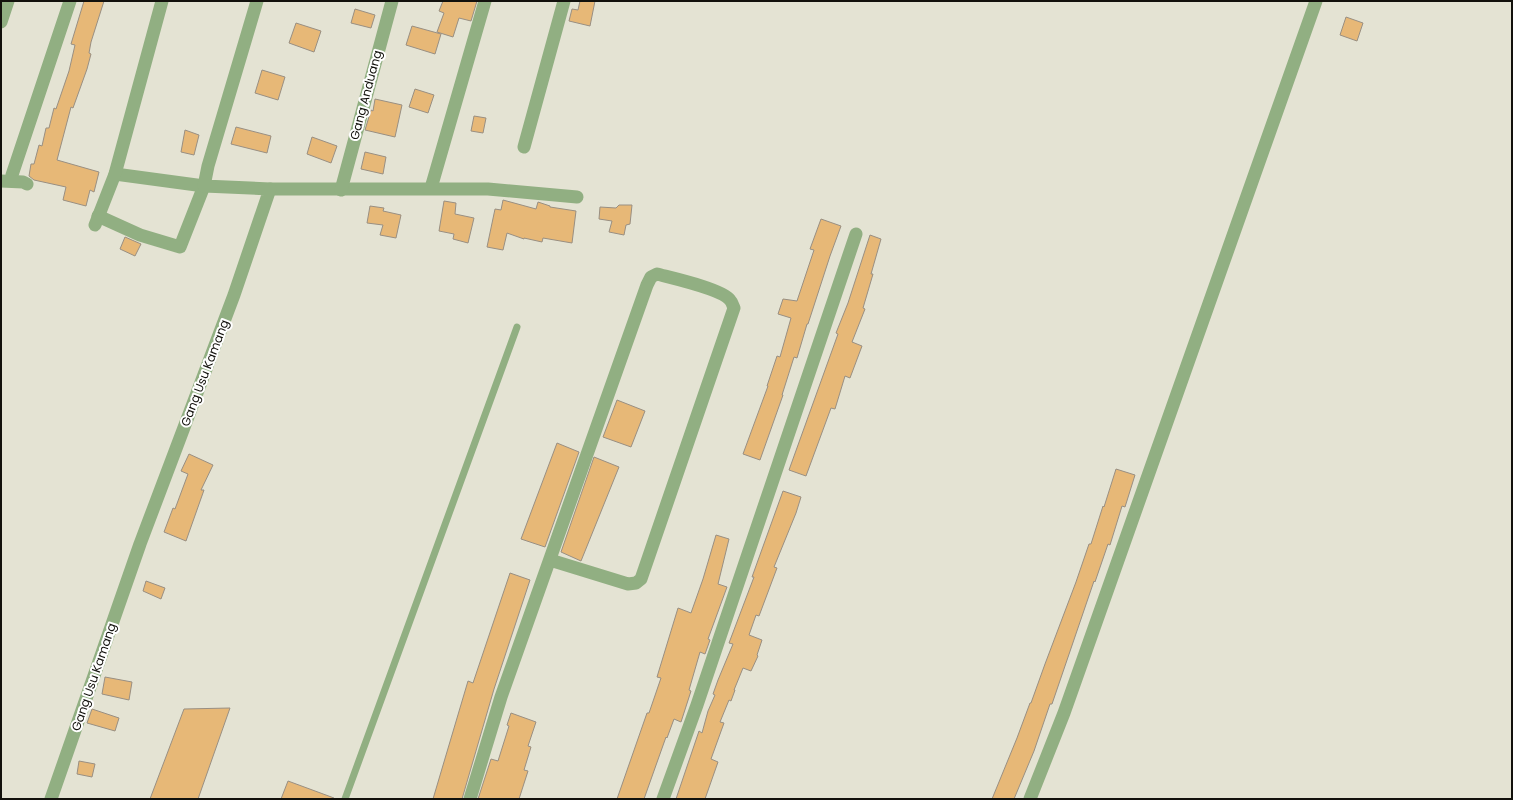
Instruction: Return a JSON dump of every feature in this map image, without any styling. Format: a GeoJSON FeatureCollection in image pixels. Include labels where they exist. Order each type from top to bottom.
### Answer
{"type":"FeatureCollection","features":[{"type":"Feature","properties":{"kind":"street"},"geometry":{"type":"LineString","coordinates":[[1,22],[8,1]]}},
{"type":"Feature","properties":{"kind":"street"},"geometry":{"type":"LineString","coordinates":[[27,184],[6,178],[70,1]]}},
{"type":"Feature","properties":{"kind":"street"},"geometry":{"type":"LineString","coordinates":[[162,1],[115,174],[97,221],[180,247],[204,186],[208,166],[257,1]]}},
{"type":"Feature","properties":{"kind":"street","name":"Gang Anduang"},"geometry":{"type":"LineString","coordinates":[[341,190],[392,1]]}},
{"type":"Feature","properties":{"kind":"street"},"geometry":{"type":"LineString","coordinates":[[431,188],[485,1]]}},
{"type":"Feature","properties":{"kind":"street"},"geometry":{"type":"LineString","coordinates":[[524,147],[564,1]]}},
{"type":"Feature","properties":{"kind":"street"},"geometry":{"type":"LineString","coordinates":[[1030,799],[1067,705],[1316,1]]}},
{"type":"Feature","properties":{"kind":"street"},"geometry":{"type":"LineString","coordinates":[[115,174],[230,188],[341,190],[431,188],[488,189],[578,197]]}},
{"type":"Feature","properties":{"kind":"street","name":"Gang Usu Kamang"},"geometry":{"type":"LineString","coordinates":[[51,799],[140,544],[234,296],[270,189]]}},
{"type":"Feature","properties":{"kind":"street"},"geometry":{"type":"LineString","coordinates":[[663,799],[698,705],[856,234]]}},
{"type":"Feature","properties":{"kind":"street"},"geometry":{"type":"LineString","coordinates":[[470,799],[501,697],[646,285],[651,277],[657,274],[688,282],[723,294],[731,300],[734,308],[641,579],[636,583],[628,584],[550,560]]}},
{"type":"Feature","properties":{"kind":"lane"},"geometry":{"type":"LineString","coordinates":[[345,799],[517,327]]}},
{"type":"Feature","properties":{"kind":"building"},"geometry":{"type":"Polygon","coordinates":[[[84,1],[104,1],[91,42],[89,53],[91,54],[87,69],[73,108],[71,107],[57,160],[99,172],[94,192],[90,190],[86,206],[63,200],[66,187],[34,180],[29,176],[31,164],[34,164],[39,145],[42,146],[46,128],[49,128],[54,108],[56,109],[69,71],[75,45],[71,44],[84,1]]]}},
{"type":"Feature","properties":{"kind":"building"},"geometry":{"type":"Polygon","coordinates":[[[443,1],[477,1],[471,21],[459,18],[453,37],[437,32],[444,13],[439,11],[443,1]]]}},
{"type":"Feature","properties":{"kind":"building"},"geometry":{"type":"Polygon","coordinates":[[[580,1],[595,1],[590,26],[569,21],[572,9],[578,10],[580,1]]]}},
{"type":"Feature","properties":{"kind":"building"},"geometry":{"type":"Polygon","coordinates":[[[355,9],[375,15],[371,28],[351,23],[355,9]]]}},
{"type":"Feature","properties":{"kind":"building"},"geometry":{"type":"Polygon","coordinates":[[[1346,17],[1363,23],[1357,41],[1340,35],[1346,17]]]}},
{"type":"Feature","properties":{"kind":"building"},"geometry":{"type":"Polygon","coordinates":[[[296,23],[321,31],[314,52],[289,43],[296,23]]]}},
{"type":"Feature","properties":{"kind":"building"},"geometry":{"type":"Polygon","coordinates":[[[412,26],[441,34],[435,54],[406,45],[412,26]]]}},
{"type":"Feature","properties":{"kind":"building"},"geometry":{"type":"Polygon","coordinates":[[[262,70],[285,77],[278,100],[255,93],[262,70]]]}},
{"type":"Feature","properties":{"kind":"building"},"geometry":{"type":"Polygon","coordinates":[[[415,89],[434,95],[428,113],[409,107],[415,89]]]}},
{"type":"Feature","properties":{"kind":"building"},"geometry":{"type":"Polygon","coordinates":[[[375,99],[402,105],[395,137],[365,130],[371,110],[373,111],[375,99]]]}},
{"type":"Feature","properties":{"kind":"building"},"geometry":{"type":"Polygon","coordinates":[[[474,116],[486,118],[483,133],[471,131],[474,116]]]}},
{"type":"Feature","properties":{"kind":"building"},"geometry":{"type":"Polygon","coordinates":[[[236,127],[271,136],[267,153],[231,144],[236,127]]]}},
{"type":"Feature","properties":{"kind":"building"},"geometry":{"type":"Polygon","coordinates":[[[185,130],[199,135],[194,155],[181,152],[185,130]]]}},
{"type":"Feature","properties":{"kind":"building"},"geometry":{"type":"Polygon","coordinates":[[[312,137],[337,146],[331,163],[307,154],[312,137]]]}},
{"type":"Feature","properties":{"kind":"building"},"geometry":{"type":"Polygon","coordinates":[[[365,152],[386,157],[383,174],[361,169],[365,152]]]}},
{"type":"Feature","properties":{"kind":"building"},"geometry":{"type":"Polygon","coordinates":[[[503,200],[536,209],[538,202],[550,207],[576,211],[572,243],[543,238],[542,242],[524,239],[507,233],[503,250],[487,247],[495,209],[501,210],[503,200]]]}},
{"type":"Feature","properties":{"kind":"building"},"geometry":{"type":"Polygon","coordinates":[[[444,201],[456,203],[455,214],[474,218],[468,243],[453,239],[454,234],[439,231],[444,201]]]}},
{"type":"Feature","properties":{"kind":"building"},"geometry":{"type":"Polygon","coordinates":[[[619,205],[632,205],[630,224],[626,225],[624,235],[609,232],[612,221],[599,219],[600,207],[616,208],[619,205]]]}},
{"type":"Feature","properties":{"kind":"building"},"geometry":{"type":"Polygon","coordinates":[[[370,206],[384,208],[383,211],[401,215],[396,238],[380,235],[383,225],[367,223],[370,206]]]}},
{"type":"Feature","properties":{"kind":"building"},"geometry":{"type":"Polygon","coordinates":[[[821,219],[841,226],[807,324],[797,358],[794,357],[783,395],[760,460],[743,454],[768,386],[777,356],[780,357],[791,318],[778,314],[783,299],[797,301],[814,250],[810,249],[821,219]]]}},
{"type":"Feature","properties":{"kind":"building"},"geometry":{"type":"Polygon","coordinates":[[[870,235],[881,239],[863,308],[865,309],[852,342],[862,346],[850,378],[845,376],[835,409],[831,408],[806,476],[789,470],[838,334],[836,333],[848,303],[870,235]]]}},
{"type":"Feature","properties":{"kind":"building"},"geometry":{"type":"Polygon","coordinates":[[[125,237],[141,244],[135,256],[120,249],[125,237]]]}},
{"type":"Feature","properties":{"kind":"building"},"geometry":{"type":"Polygon","coordinates":[[[617,400],[645,411],[631,447],[603,437],[617,400]]]}},
{"type":"Feature","properties":{"kind":"building"},"geometry":{"type":"Polygon","coordinates":[[[557,443],[579,452],[545,547],[521,539],[557,443]]]}},
{"type":"Feature","properties":{"kind":"building"},"geometry":{"type":"Polygon","coordinates":[[[189,454],[213,465],[201,490],[204,490],[186,541],[164,532],[173,508],[175,509],[188,474],[181,471],[189,454]]]}},
{"type":"Feature","properties":{"kind":"building"},"geometry":{"type":"Polygon","coordinates":[[[594,457],[619,467],[581,561],[561,552],[594,457]]]}},
{"type":"Feature","properties":{"kind":"building"},"geometry":{"type":"Polygon","coordinates":[[[1116,469],[1135,475],[1125,507],[1122,506],[1110,545],[1108,544],[1095,582],[1094,581],[1052,704],[1050,704],[1034,751],[1014,799],[992,799],[1031,703],[1089,544],[1091,544],[1116,469]]]}},
{"type":"Feature","properties":{"kind":"building"},"geometry":{"type":"Polygon","coordinates":[[[783,491],[801,497],[774,567],[777,568],[759,616],[756,615],[749,635],[762,640],[757,655],[758,656],[751,671],[743,668],[731,701],[729,700],[720,722],[724,723],[711,759],[718,762],[705,799],[676,799],[699,731],[702,733],[708,711],[715,695],[713,694],[733,644],[729,643],[754,577],[752,577],[783,491]]]}},
{"type":"Feature","properties":{"kind":"building"},"geometry":{"type":"Polygon","coordinates":[[[716,535],[729,539],[718,584],[727,587],[708,639],[710,640],[705,654],[700,652],[689,690],[691,691],[681,722],[674,719],[644,799],[617,799],[661,678],[657,677],[678,608],[691,613],[716,535]]]}},
{"type":"Feature","properties":{"kind":"building"},"geometry":{"type":"Polygon","coordinates":[[[510,573],[530,580],[494,689],[462,799],[433,799],[468,681],[473,683],[510,573]]]}},
{"type":"Feature","properties":{"kind":"building"},"geometry":{"type":"Polygon","coordinates":[[[146,581],[165,588],[161,599],[143,591],[146,581]]]}},
{"type":"Feature","properties":{"kind":"building"},"geometry":{"type":"Polygon","coordinates":[[[105,677],[132,682],[129,700],[102,694],[105,677]]]}},
{"type":"Feature","properties":{"kind":"building"},"geometry":{"type":"Polygon","coordinates":[[[230,708],[198,799],[150,799],[184,709],[230,708]]]}},
{"type":"Feature","properties":{"kind":"building"},"geometry":{"type":"Polygon","coordinates":[[[92,709],[119,718],[115,731],[87,723],[92,709]]]}},
{"type":"Feature","properties":{"kind":"building"},"geometry":{"type":"Polygon","coordinates":[[[511,713],[536,722],[528,746],[531,747],[524,770],[528,771],[519,799],[478,799],[491,759],[498,761],[509,726],[507,725],[511,713]]]}},
{"type":"Feature","properties":{"kind":"building"},"geometry":{"type":"Polygon","coordinates":[[[79,761],[95,764],[92,777],[77,774],[79,761]]]}},
{"type":"Feature","properties":{"kind":"building"},"geometry":{"type":"Polygon","coordinates":[[[288,781],[334,798],[334,799],[281,799],[288,781]]]}}]}
